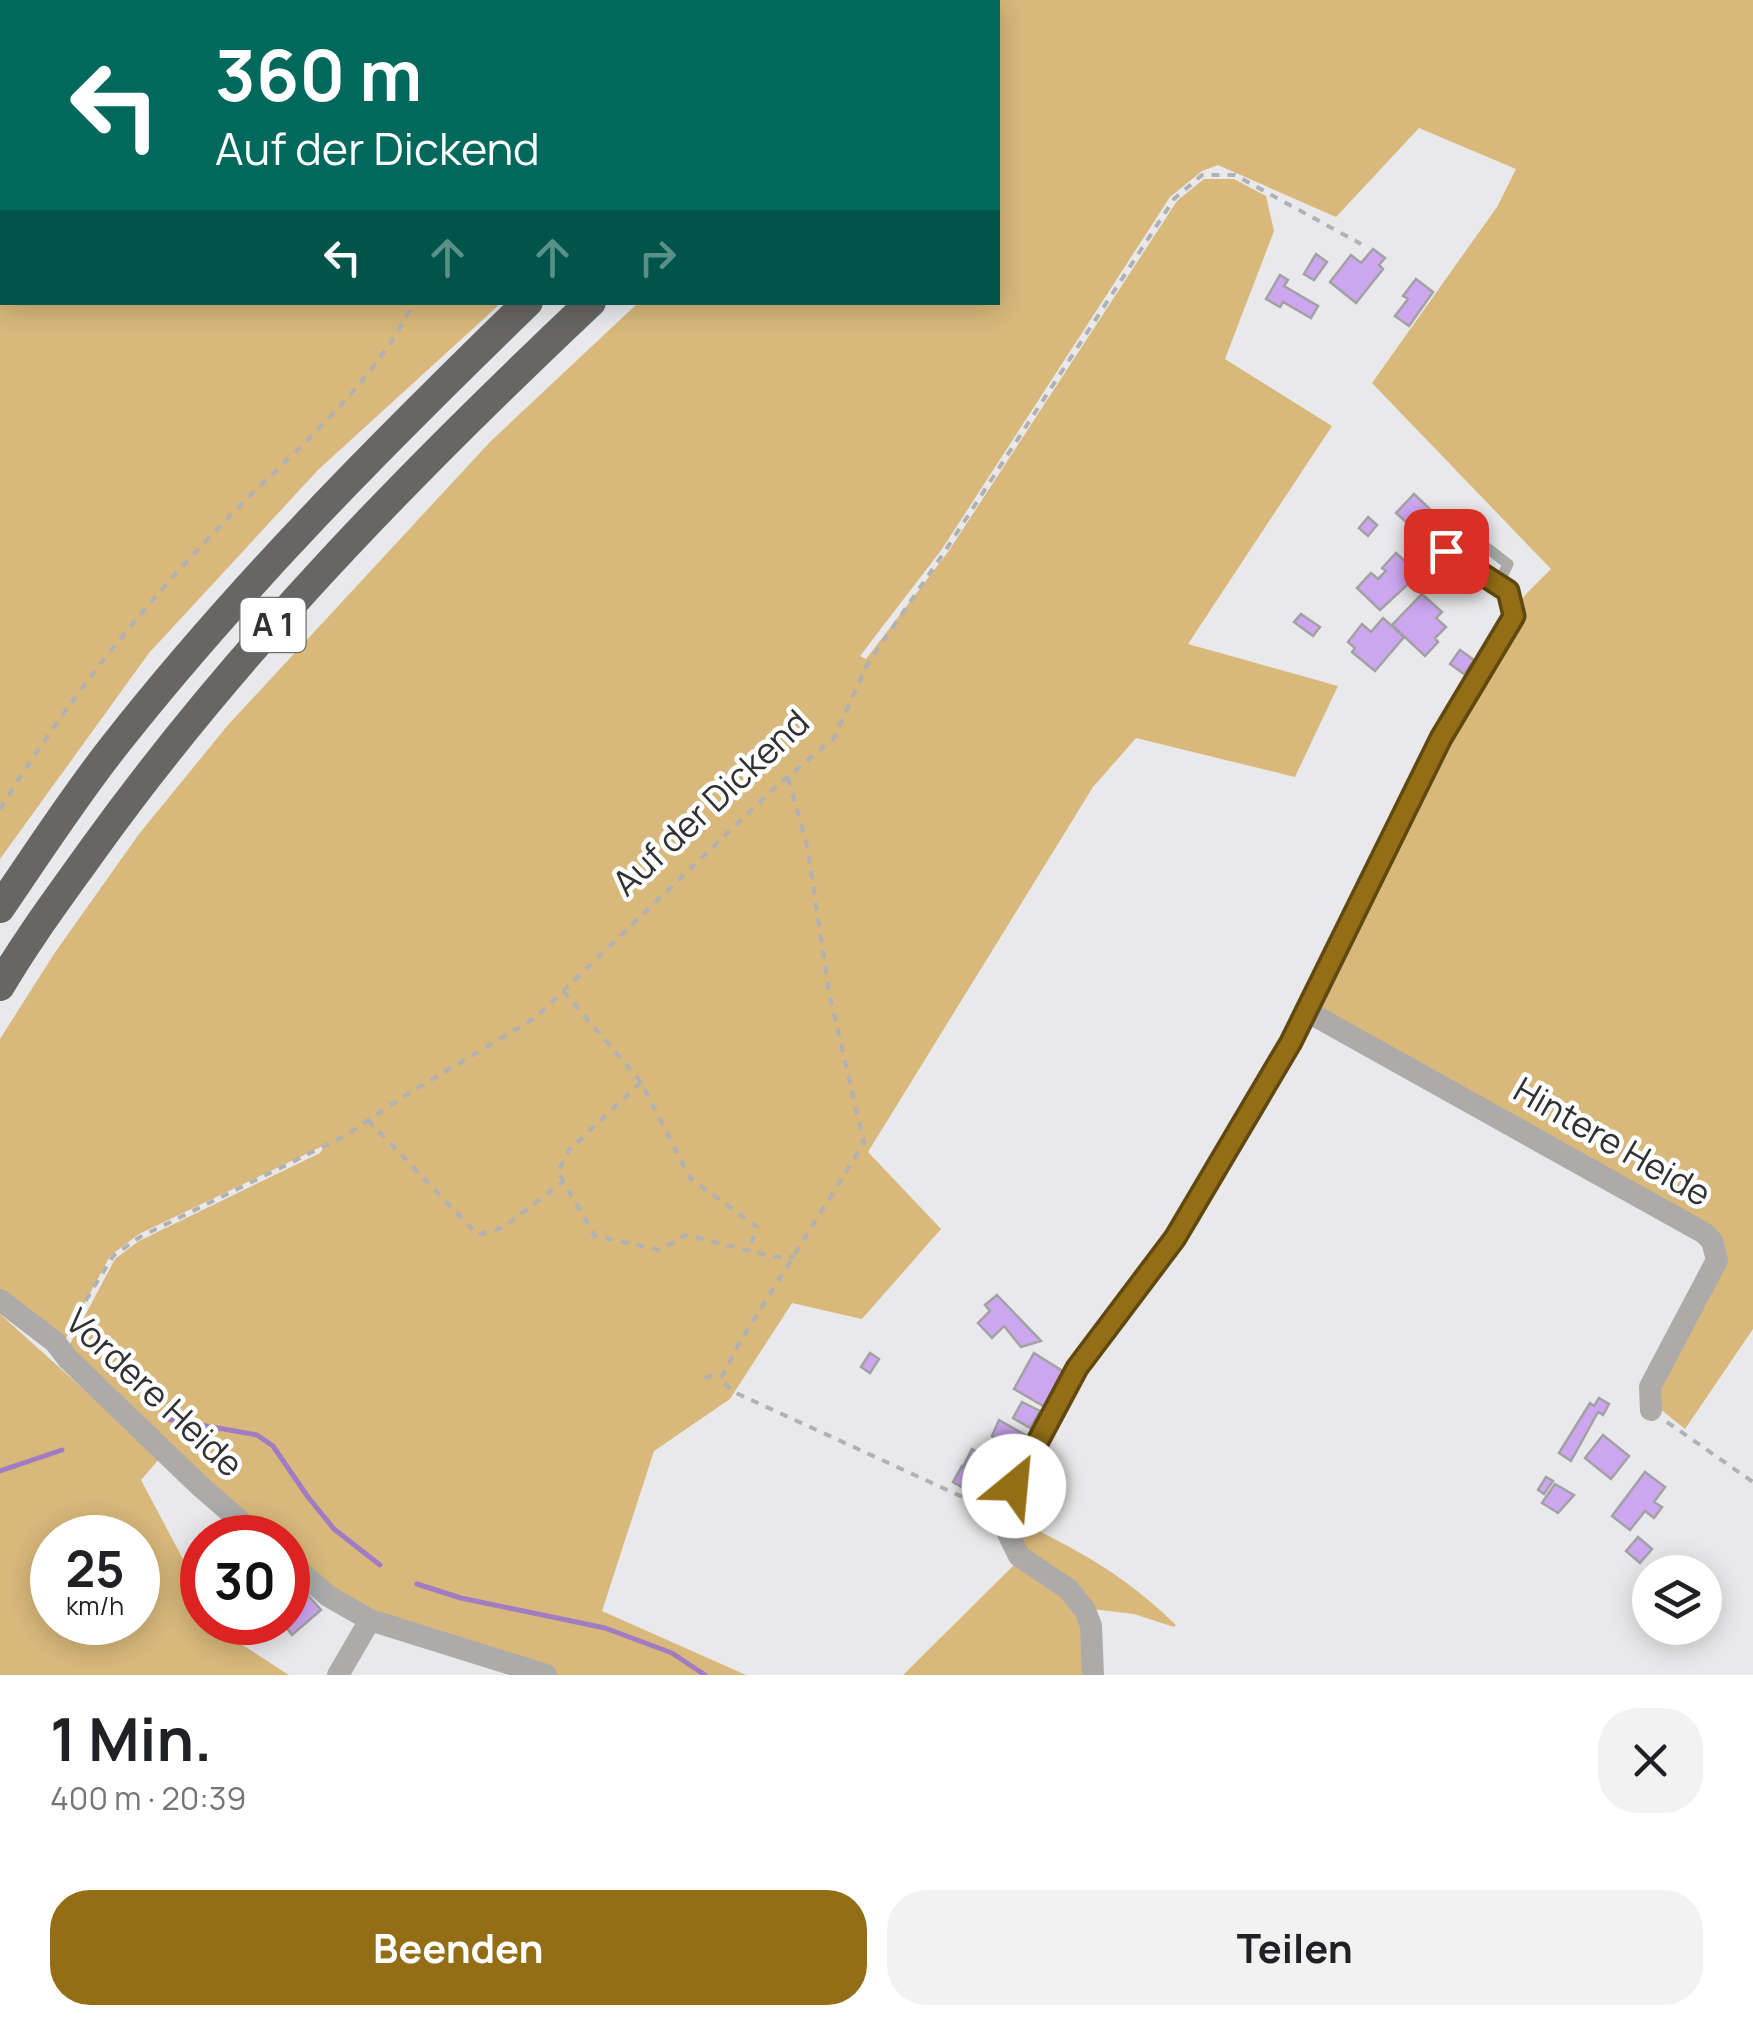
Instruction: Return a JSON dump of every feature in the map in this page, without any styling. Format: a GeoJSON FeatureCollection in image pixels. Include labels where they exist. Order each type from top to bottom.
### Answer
{"type":"FeatureCollection","features":[{"type":"Feature","properties":{"kind":"highway","name":"A 1"},"geometry":{"type":"LineString","coordinates":[[0,986],[135,791],[294,601],[386,504],[588,305]]}},
{"type":"Feature","properties":{"kind":"highway","name":"A 1"},"geometry":{"type":"LineString","coordinates":[[0,908],[113,747],[192,653],[356,471],[518,309]]}},
{"type":"Feature","properties":{"kind":"street"},"geometry":{"type":"LineString","coordinates":[[1093,1675],[1091,1626],[1085,1610],[1068,1589],[1019,1556],[998,1514],[1077,1368],[1182,1228],[1308,1012],[1441,738],[1514,616],[1508,591],[1446,551],[1422,576]]}},
{"type":"Feature","properties":{"kind":"street","name":"Hintere Heide"},"geometry":{"type":"LineString","coordinates":[[1308,1012],[1704,1233],[1712,1241],[1717,1260],[1650,1387],[1651,1410]]}},
{"type":"Feature","properties":{"kind":"street","name":"Vordere Heide"},"geometry":{"type":"LineString","coordinates":[[0,1300],[55,1342],[68,1360],[233,1515]]}},
{"type":"Feature","properties":{"kind":"street"},"geometry":{"type":"LineString","coordinates":[[310,1580],[328,1596],[370,1620],[546,1675]]}},
{"type":"Feature","properties":{"kind":"street"},"geometry":{"type":"LineString","coordinates":[[338,1675],[370,1620]]}},
{"type":"Feature","properties":{"kind":"path","name":"Auf der Dickend"},"geometry":{"type":"LineString","coordinates":[[55,1342],[73,1325],[113,1256],[140,1237],[326,1146],[534,1018],[771,790],[834,738],[867,665],[1174,199],[1202,176],[1235,176],[1361,244]]}},
{"type":"Feature","properties":{"kind":"path"},"geometry":{"type":"LineString","coordinates":[[0,809],[42,741],[128,626],[219,527],[368,377],[412,305]]}},
{"type":"Feature","properties":{"kind":"path"},"geometry":{"type":"LineString","coordinates":[[720,1380],[864,1143],[829,992],[807,846],[788,778]]}},
{"type":"Feature","properties":{"kind":"path"},"geometry":{"type":"LineString","coordinates":[[563,991],[642,1082],[690,1178],[756,1227],[750,1251]]}},
{"type":"Feature","properties":{"kind":"path"},"geometry":{"type":"LineString","coordinates":[[642,1082],[570,1150],[558,1172],[595,1236],[660,1250],[686,1235],[774,1257],[794,1257]]}},
{"type":"Feature","properties":{"kind":"path"},"geometry":{"type":"LineString","coordinates":[[368,1120],[478,1235],[502,1228],[564,1182]]}},
{"type":"Feature","properties":{"kind":"path"},"geometry":{"type":"LineString","coordinates":[[705,1378],[720,1380],[736,1392],[998,1514]]}},
{"type":"Feature","properties":{"kind":"path"},"geometry":{"type":"LineString","coordinates":[[1651,1410],[1753,1482]]}},
{"type":"Feature","properties":{"kind":"shaded area"},"geometry":{"type":"Polygon","coordinates":[[[1000,0],[1753,0],[1753,1329],[1685,1429],[1659,1408],[1656,1395],[1722,1252],[1316,1009],[1428,758],[1525,595],[1551,569],[1372,383],[1497,207],[1516,169],[1419,128],[1336,217],[1218,165],[1202,171],[1170,197],[942,549],[860,656],[866,659],[948,552],[1177,201],[1204,179],[1234,179],[1266,196],[1274,231],[1225,359],[1332,426],[1188,644],[1338,686],[1295,777],[1136,738],[1093,787],[868,1152],[941,1229],[862,1319],[792,1303],[730,1399],[654,1451],[602,1611],[746,1675],[557,1675],[371,1615],[310,1569],[310,1515],[243,1515],[62,1359],[115,1259],[139,1241],[320,1153],[325,1145],[139,1234],[110,1256],[57,1355],[0,1303],[0,1039],[54,954],[139,834],[228,725],[490,442],[636,305],[1000,305],[1000,0]]]}},
{"type":"Feature","properties":{"kind":"shaded area"},"geometry":{"type":"Polygon","coordinates":[[[0,305],[499,305],[318,470],[149,653],[0,859],[0,305]]]}},
{"type":"Feature","properties":{"kind":"shaded area"},"geometry":{"type":"Polygon","coordinates":[[[0,1314],[160,1458],[141,1480],[160,1515],[30,1515],[30,1645],[160,1645],[160,1516],[180,1554],[180,1645],[243,1645],[289,1675],[0,1675],[0,1314]]]}},
{"type":"Feature","properties":{"kind":"shaded area"},"geometry":{"type":"Polygon","coordinates":[[[1009,1516],[1097,1563],[1176,1625],[1092,1609],[1024,1552],[1009,1516]]]}},
{"type":"Feature","properties":{"kind":"shaded area"},"geometry":{"type":"Polygon","coordinates":[[[1017,1562],[1083,1615],[1090,1675],[903,1675],[1017,1562]]]}},
{"type":"Feature","properties":{"kind":"building"},"geometry":{"type":"Polygon","coordinates":[[[1373,249],[1385,258],[1379,265],[1383,269],[1356,303],[1330,282],[1351,255],[1361,263],[1373,249]]]}},
{"type":"Feature","properties":{"kind":"building"},"geometry":{"type":"Polygon","coordinates":[[[1316,254],[1327,262],[1314,280],[1304,274],[1316,254]]]}},
{"type":"Feature","properties":{"kind":"building"},"geometry":{"type":"Polygon","coordinates":[[[1280,275],[1288,280],[1284,286],[1318,306],[1311,318],[1283,302],[1280,307],[1266,299],[1280,275]]]}},
{"type":"Feature","properties":{"kind":"building"},"geometry":{"type":"Polygon","coordinates":[[[1416,279],[1433,292],[1409,326],[1395,316],[1416,279]]]}},
{"type":"Feature","properties":{"kind":"building"},"geometry":{"type":"Polygon","coordinates":[[[1414,494],[1453,531],[1436,549],[1396,513],[1414,494]]]}},
{"type":"Feature","properties":{"kind":"building"},"geometry":{"type":"Polygon","coordinates":[[[1368,517],[1377,525],[1368,536],[1359,528],[1368,517]]]}},
{"type":"Feature","properties":{"kind":"building"},"geometry":{"type":"Polygon","coordinates":[[[1396,553],[1419,574],[1380,610],[1357,588],[1371,573],[1378,579],[1396,553]]]}},
{"type":"Feature","properties":{"kind":"building"},"geometry":{"type":"Polygon","coordinates":[[[1422,594],[1442,612],[1436,618],[1446,627],[1425,656],[1392,625],[1422,594]]]}},
{"type":"Feature","properties":{"kind":"building"},"geometry":{"type":"Polygon","coordinates":[[[1301,614],[1320,627],[1313,636],[1294,622],[1301,614]]]}},
{"type":"Feature","properties":{"kind":"building"},"geometry":{"type":"Polygon","coordinates":[[[1383,618],[1404,637],[1375,671],[1352,652],[1355,648],[1348,642],[1362,624],[1371,632],[1383,618]]]}},
{"type":"Feature","properties":{"kind":"building"},"geometry":{"type":"Polygon","coordinates":[[[1460,650],[1474,660],[1464,674],[1450,664],[1460,650]]]}},
{"type":"Feature","properties":{"kind":"building"},"geometry":{"type":"Polygon","coordinates":[[[997,1295],[1041,1341],[1021,1347],[1004,1326],[992,1338],[978,1323],[990,1311],[985,1305],[997,1295]]]}},
{"type":"Feature","properties":{"kind":"building"},"geometry":{"type":"Polygon","coordinates":[[[870,1353],[879,1359],[870,1373],[861,1367],[870,1353]]]}},
{"type":"Feature","properties":{"kind":"building"},"geometry":{"type":"Polygon","coordinates":[[[1034,1353],[1064,1372],[1045,1407],[1014,1389],[1034,1353]]]}},
{"type":"Feature","properties":{"kind":"building"},"geometry":{"type":"Polygon","coordinates":[[[1599,1398],[1609,1404],[1603,1415],[1598,1412],[1571,1461],[1559,1453],[1590,1403],[1594,1406],[1599,1398]]]}},
{"type":"Feature","properties":{"kind":"building"},"geometry":{"type":"Polygon","coordinates":[[[1022,1402],[1040,1411],[1030,1428],[1013,1418],[1022,1402]]]}},
{"type":"Feature","properties":{"kind":"building"},"geometry":{"type":"Polygon","coordinates":[[[999,1420],[1027,1436],[1013,1460],[991,1449],[999,1420]]]}},
{"type":"Feature","properties":{"kind":"building"},"geometry":{"type":"Polygon","coordinates":[[[1603,1435],[1629,1456],[1611,1479],[1585,1458],[1603,1435]]]}},
{"type":"Feature","properties":{"kind":"building"},"geometry":{"type":"Polygon","coordinates":[[[972,1449],[986,1457],[991,1449],[1013,1460],[1000,1483],[964,1465],[972,1449]]]}},
{"type":"Feature","properties":{"kind":"building"},"geometry":{"type":"Polygon","coordinates":[[[962,1466],[978,1476],[969,1491],[953,1482],[962,1466]]]}},
{"type":"Feature","properties":{"kind":"building"},"geometry":{"type":"Polygon","coordinates":[[[1645,1472],[1665,1487],[1654,1502],[1662,1507],[1654,1518],[1645,1511],[1630,1530],[1612,1516],[1645,1472]]]}},
{"type":"Feature","properties":{"kind":"building"},"geometry":{"type":"Polygon","coordinates":[[[1546,1477],[1553,1481],[1544,1494],[1538,1490],[1546,1477]]]}},
{"type":"Feature","properties":{"kind":"building"},"geometry":{"type":"Polygon","coordinates":[[[1555,1484],[1574,1495],[1558,1513],[1542,1503],[1555,1484]]]}},
{"type":"Feature","properties":{"kind":"building"},"geometry":{"type":"Polygon","coordinates":[[[1638,1537],[1652,1549],[1647,1555],[1632,1556],[1626,1551],[1638,1537]]]}},
{"type":"Feature","properties":{"kind":"building"},"geometry":{"type":"Polygon","coordinates":[[[310,1598],[321,1610],[310,1619],[310,1598]]]}},
{"type":"Feature","properties":{"kind":"waterway"},"geometry":{"type":"LineString","coordinates":[[161,1418],[257,1435],[273,1446],[334,1529],[380,1565]]}},
{"type":"Feature","properties":{"kind":"waterway"},"geometry":{"type":"LineString","coordinates":[[0,1471],[62,1450]]}},
{"type":"Feature","properties":{"kind":"waterway"},"geometry":{"type":"LineString","coordinates":[[417,1584],[461,1598],[605,1628],[672,1653],[705,1675]]}},
{"type":"Feature","properties":{"kind":"route"},"geometry":{"type":"LineString","coordinates":[[1014,1486],[1077,1368],[1205,1192],[1308,1012],[1441,738],[1514,616],[1508,591],[1446,551]]}}]}
